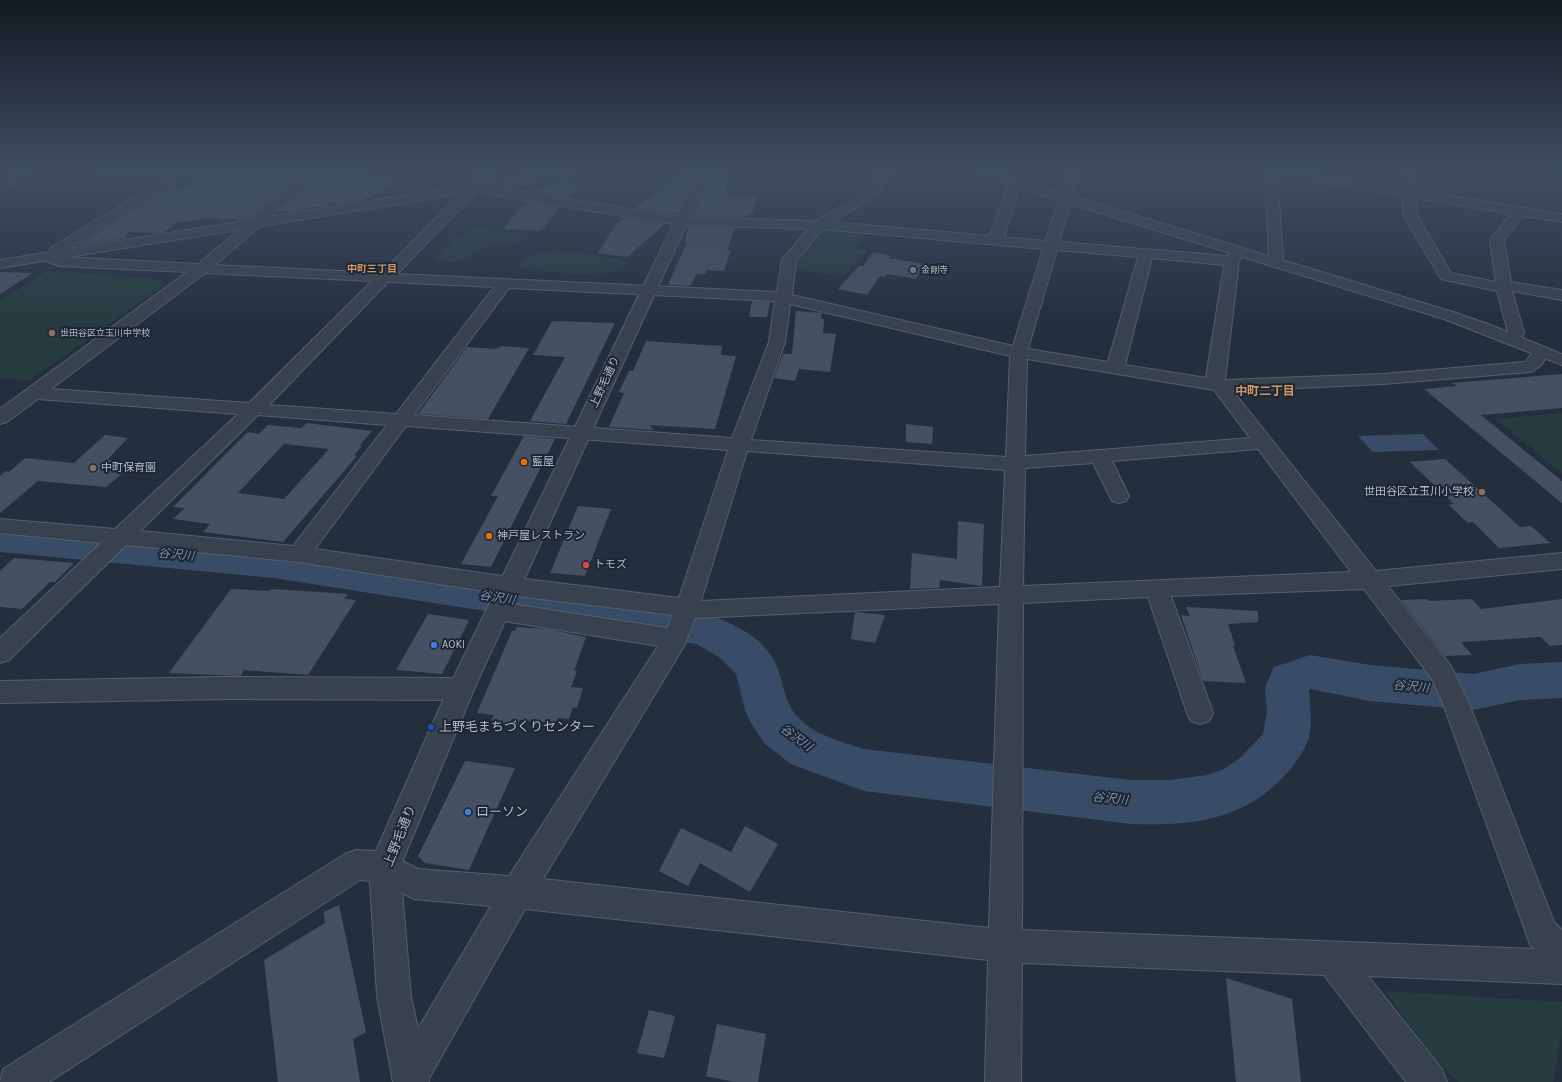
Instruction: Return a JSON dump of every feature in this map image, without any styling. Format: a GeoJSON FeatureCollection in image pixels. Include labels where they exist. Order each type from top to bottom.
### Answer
{"type":"FeatureCollection","features":[{"type":"Feature","properties":{"kind":"street"},"geometry":{"type":"LineString","coordinates":[[53,255],[65,245],[100,223]]}},
{"type":"Feature","properties":{"kind":"street"},"geometry":{"type":"LineString","coordinates":[[0,264],[250,223]]}},
{"type":"Feature","properties":{"kind":"street"},"geometry":{"type":"LineString","coordinates":[[0,418],[201,269],[257,223]]}},
{"type":"Feature","properties":{"kind":"street"},"geometry":{"type":"LineString","coordinates":[[0,653],[254,409],[384,277],[439,223]]}},
{"type":"Feature","properties":{"kind":"street","name":"上野毛通り"},"geometry":{"type":"LineString","coordinates":[[411,1079],[394,996],[385,867],[461,689],[680,223]]}},
{"type":"Feature","properties":{"kind":"street"},"geometry":{"type":"LineString","coordinates":[[749,223],[818,226],[1144,253],[1236,256],[1272,261],[1450,316],[1562,360]]}},
{"type":"Feature","properties":{"kind":"street"},"geometry":{"type":"LineString","coordinates":[[411,1079],[517,892],[680,626],[740,444],[777,342],[789,260],[818,226],[822,223]]}},
{"type":"Feature","properties":{"kind":"street"},"geometry":{"type":"LineString","coordinates":[[996,240],[1001,223]]}},
{"type":"Feature","properties":{"kind":"street"},"geometry":{"type":"LineString","coordinates":[[1003,1082],[1011,595],[1019,353],[1057,223]]}},
{"type":"Feature","properties":{"kind":"street"},"geometry":{"type":"LineString","coordinates":[[1140,223],[1236,256]]}},
{"type":"Feature","properties":{"kind":"street"},"geometry":{"type":"LineString","coordinates":[[1272,261],[1276,258],[1274,223]]}},
{"type":"Feature","properties":{"kind":"street"},"geometry":{"type":"LineString","coordinates":[[1415,223],[1446,276],[1562,295]]}},
{"type":"Feature","properties":{"kind":"street"},"geometry":{"type":"LineString","coordinates":[[1510,223],[1497,240],[1504,286],[1516,333],[1510,339]]}},
{"type":"Feature","properties":{"kind":"street"},"geometry":{"type":"LineString","coordinates":[[1115,369],[1145,257],[1144,253]]}},
{"type":"Feature","properties":{"kind":"street"},"geometry":{"type":"LineString","coordinates":[[53,255],[53,259],[59,262],[784,297],[1019,353],[1221,386],[1383,379],[1530,367],[1542,352]]}},
{"type":"Feature","properties":{"kind":"street"},"geometry":{"type":"LineString","coordinates":[[1236,256],[1214,377],[1263,443],[1442,673],[1455,701],[1542,934],[1562,953]]}},
{"type":"Feature","properties":{"kind":"street"},"geometry":{"type":"LineString","coordinates":[[299,554],[504,284]]}},
{"type":"Feature","properties":{"kind":"street"},"geometry":{"type":"LineString","coordinates":[[34,393],[1015,464],[1263,443]]}},
{"type":"Feature","properties":{"kind":"street"},"geometry":{"type":"LineString","coordinates":[[1100,457],[1119,496]]}},
{"type":"Feature","properties":{"kind":"street"},"geometry":{"type":"LineString","coordinates":[[0,526],[299,554],[504,599],[680,626],[703,610],[1157,588],[1369,580],[1562,561]]}},
{"type":"Feature","properties":{"kind":"street"},"geometry":{"type":"LineString","coordinates":[[1157,588],[1200,713]]}},
{"type":"Feature","properties":{"kind":"street"},"geometry":{"type":"LineString","coordinates":[[504,599],[680,626]]}},
{"type":"Feature","properties":{"kind":"street"},"geometry":{"type":"LineString","coordinates":[[0,692],[227,688],[461,689]]}},
{"type":"Feature","properties":{"kind":"street"},"geometry":{"type":"LineString","coordinates":[[16,1082],[356,865],[385,867],[414,884],[517,892],[1006,946],[1562,967]]}},
{"type":"Feature","properties":{"kind":"street"},"geometry":{"type":"LineString","coordinates":[[1332,958],[1429,1082]]}},
{"type":"Feature","properties":{"kind":"green space"},"geometry":{"type":"Polygon","coordinates":[[[475,228],[519,234],[523,238],[512,244],[497,244],[488,246],[456,262],[445,263],[435,260],[448,245],[463,233],[475,228]]]}},
{"type":"Feature","properties":{"kind":"green space"},"geometry":{"type":"Polygon","coordinates":[[[823,229],[865,233],[854,249],[866,251],[846,276],[795,270],[796,261],[818,231],[823,229]]]}},
{"type":"Feature","properties":{"kind":"green space"},"geometry":{"type":"Polygon","coordinates":[[[556,250],[615,258],[626,263],[623,269],[598,274],[571,274],[519,268],[524,258],[556,250]]]}},
{"type":"Feature","properties":{"kind":"green space","name":"世田谷区立玉川中学校"},"geometry":{"type":"Polygon","coordinates":[[[47,271],[155,279],[164,285],[30,380],[0,378],[0,301],[47,271]]]}},
{"type":"Feature","properties":{"kind":"green space"},"geometry":{"type":"Polygon","coordinates":[[[1562,413],[1562,473],[1496,419],[1562,413]]]}},
{"type":"Feature","properties":{"kind":"green space"},"geometry":{"type":"Polygon","coordinates":[[[1385,991],[1562,1002],[1562,1029],[1553,1082],[1459,1082],[1435,1059],[1385,991]]]}},
{"type":"Feature","properties":{"kind":"water"},"geometry":{"type":"Polygon","coordinates":[[[1423,434],[1439,450],[1373,452],[1358,436],[1423,434]]]}},
{"type":"Feature","properties":{"kind":"building"},"geometry":{"type":"Polygon","coordinates":[[[113,223],[175,223],[162,233],[128,232],[126,238],[77,246],[113,223]]]}},
{"type":"Feature","properties":{"kind":"building"},"geometry":{"type":"Polygon","coordinates":[[[508,223],[547,223],[542,230],[539,231],[503,229],[508,223]]]}},
{"type":"Feature","properties":{"kind":"building"},"geometry":{"type":"Polygon","coordinates":[[[616,224],[665,224],[627,257],[598,253],[616,224]]]}},
{"type":"Feature","properties":{"kind":"building"},"geometry":{"type":"Polygon","coordinates":[[[689,227],[735,228],[727,250],[731,250],[724,271],[707,270],[706,274],[697,274],[690,286],[668,285],[687,242],[684,242],[689,227]]]}},
{"type":"Feature","properties":{"kind":"building"},"geometry":{"type":"Polygon","coordinates":[[[873,252],[891,256],[889,258],[924,264],[916,279],[887,274],[885,277],[880,276],[867,295],[838,289],[859,266],[863,266],[873,252]]]}},
{"type":"Feature","properties":{"kind":"building"},"geometry":{"type":"Polygon","coordinates":[[[0,272],[33,273],[0,294],[0,272]]]}},
{"type":"Feature","properties":{"kind":"building"},"geometry":{"type":"Polygon","coordinates":[[[752,301],[770,302],[767,317],[749,317],[752,301]]]}},
{"type":"Feature","properties":{"kind":"building"},"geometry":{"type":"Polygon","coordinates":[[[796,311],[822,313],[821,319],[824,319],[823,333],[836,334],[830,372],[799,369],[795,381],[774,378],[783,354],[792,354],[796,311]]]}},
{"type":"Feature","properties":{"kind":"building"},"geometry":{"type":"Polygon","coordinates":[[[552,321],[614,323],[566,424],[530,421],[565,357],[533,355],[552,321]]]}},
{"type":"Feature","properties":{"kind":"building"},"geometry":{"type":"Polygon","coordinates":[[[646,341],[722,346],[721,355],[736,356],[715,429],[649,425],[654,430],[609,427],[624,393],[619,392],[629,371],[633,371],[646,341]]]}},
{"type":"Feature","properties":{"kind":"building"},"geometry":{"type":"Polygon","coordinates":[[[502,346],[529,348],[488,419],[418,414],[467,347],[495,349],[502,346]]]}},
{"type":"Feature","properties":{"kind":"building"},"geometry":{"type":"Polygon","coordinates":[[[1562,374],[1562,408],[1481,415],[1562,481],[1562,503],[1424,389],[1457,386],[1452,383],[1562,374]]]}},
{"type":"Feature","properties":{"kind":"building"},"geometry":{"type":"Polygon","coordinates":[[[307,423],[372,431],[359,446],[362,446],[354,455],[357,456],[283,542],[203,532],[210,524],[173,519],[185,508],[173,507],[248,432],[259,434],[268,425],[301,428],[307,423]],[[284,444],[238,493],[284,499],[329,449],[284,444]]]}},
{"type":"Feature","properties":{"kind":"building"},"geometry":{"type":"Polygon","coordinates":[[[906,424],[933,427],[932,444],[906,442],[906,424]]]}},
{"type":"Feature","properties":{"kind":"building"},"geometry":{"type":"Polygon","coordinates":[[[105,435],[128,438],[107,460],[135,463],[106,487],[38,481],[0,513],[0,476],[6,471],[9,472],[25,458],[74,463],[105,435]]]}},
{"type":"Feature","properties":{"kind":"building"},"geometry":{"type":"Polygon","coordinates":[[[524,436],[555,439],[491,567],[461,564],[498,496],[491,496],[524,436]]]}},
{"type":"Feature","properties":{"kind":"building"},"geometry":{"type":"Polygon","coordinates":[[[1445,459],[1520,527],[1531,526],[1550,543],[1499,548],[1473,522],[1468,523],[1449,505],[1454,504],[1410,462],[1445,459]]]}},
{"type":"Feature","properties":{"kind":"building"},"geometry":{"type":"Polygon","coordinates":[[[578,506],[611,509],[585,576],[550,573],[578,506]]]}},
{"type":"Feature","properties":{"kind":"building"},"geometry":{"type":"Polygon","coordinates":[[[958,521],[984,524],[982,586],[940,580],[939,588],[910,589],[912,553],[957,559],[958,521]]]}},
{"type":"Feature","properties":{"kind":"building"},"geometry":{"type":"Polygon","coordinates":[[[14,558],[74,563],[55,582],[50,582],[22,609],[0,607],[0,571],[14,558]]]}},
{"type":"Feature","properties":{"kind":"building"},"geometry":{"type":"Polygon","coordinates":[[[231,589],[269,591],[271,589],[348,594],[344,599],[356,600],[308,675],[244,670],[241,676],[169,673],[231,589]]]}},
{"type":"Feature","properties":{"kind":"building"},"geometry":{"type":"Polygon","coordinates":[[[1427,599],[1429,601],[1472,599],[1481,609],[1562,599],[1562,645],[1550,646],[1541,637],[1461,642],[1472,655],[1445,656],[1401,600],[1427,599]]]}},
{"type":"Feature","properties":{"kind":"building"},"geometry":{"type":"Polygon","coordinates":[[[1186,607],[1258,611],[1258,622],[1228,624],[1235,646],[1233,646],[1246,683],[1203,681],[1181,615],[1190,616],[1186,607]]]}},
{"type":"Feature","properties":{"kind":"building"},"geometry":{"type":"Polygon","coordinates":[[[855,612],[885,615],[875,643],[851,639],[855,612]]]}},
{"type":"Feature","properties":{"kind":"building","name":"AOKI"},"geometry":{"type":"Polygon","coordinates":[[[428,614],[469,620],[442,674],[396,670],[428,614]]]}},
{"type":"Feature","properties":{"kind":"building"},"geometry":{"type":"Polygon","coordinates":[[[517,627],[547,629],[586,637],[574,671],[577,671],[571,687],[583,688],[577,708],[573,707],[569,719],[558,718],[556,723],[520,720],[518,726],[490,723],[494,715],[477,713],[512,631],[515,631],[517,627]]]}},
{"type":"Feature","properties":{"kind":"building","name":"ローソン"},"geometry":{"type":"Polygon","coordinates":[[[465,761],[515,768],[469,870],[425,863],[418,856],[465,761]]]}},
{"type":"Feature","properties":{"kind":"building"},"geometry":{"type":"Polygon","coordinates":[[[745,826],[778,844],[750,892],[700,863],[688,886],[659,871],[681,828],[731,852],[745,826]]]}},
{"type":"Feature","properties":{"kind":"building"},"geometry":{"type":"Polygon","coordinates":[[[339,905],[366,1032],[353,1039],[360,1082],[278,1082],[264,960],[325,923],[324,912],[339,905]]]}},
{"type":"Feature","properties":{"kind":"building"},"geometry":{"type":"Polygon","coordinates":[[[1226,978],[1292,999],[1301,1082],[1236,1082],[1226,978]]]}},
{"type":"Feature","properties":{"kind":"building"},"geometry":{"type":"Polygon","coordinates":[[[649,1010],[675,1016],[664,1058],[637,1053],[649,1010]]]}},
{"type":"Feature","properties":{"kind":"building"},"geometry":{"type":"Polygon","coordinates":[[[717,1024],[766,1034],[758,1082],[734,1082],[706,1076],[717,1024]]]}},
{"type":"Feature","properties":{"kind":"waterway","name":"谷沢川"},"geometry":{"type":"LineString","coordinates":[[0,539],[274,564],[703,629],[734,645],[756,667],[767,710],[781,730],[807,750],[864,770],[1131,802],[1151,803],[1189,801],[1207,798],[1225,792],[1241,784],[1257,773],[1284,742],[1289,716],[1287,691],[1289,679],[1310,672],[1370,683],[1473,692],[1520,682],[1562,680]]}},
{"type":"Feature","properties":{"kind":"place","name":"金剛寺"},"geometry":{"type":"Point","coordinates":[913,270]}},
{"type":"Feature","properties":{"kind":"place","name":"世田谷区立玉川中学校"},"geometry":{"type":"Point","coordinates":[52,333]}},
{"type":"Feature","properties":{"kind":"place","name":"藍屋"},"geometry":{"type":"Point","coordinates":[524,462]}},
{"type":"Feature","properties":{"kind":"place","name":"中町保育園"},"geometry":{"type":"Point","coordinates":[93,468]}},
{"type":"Feature","properties":{"kind":"place","name":"世田谷区立玉川小学校"},"geometry":{"type":"Point","coordinates":[1482,492]}},
{"type":"Feature","properties":{"kind":"place","name":"神戸屋レストラン"},"geometry":{"type":"Point","coordinates":[489,536]}},
{"type":"Feature","properties":{"kind":"place","name":"トモズ"},"geometry":{"type":"Point","coordinates":[586,565]}},
{"type":"Feature","properties":{"kind":"place","name":"AOKI"},"geometry":{"type":"Point","coordinates":[434,645]}},
{"type":"Feature","properties":{"kind":"place","name":"上野毛まちづくりセンター"},"geometry":{"type":"Point","coordinates":[431,727]}},
{"type":"Feature","properties":{"kind":"place","name":"ローソン"},"geometry":{"type":"Point","coordinates":[468,812]}},
{"type":"Feature","properties":{"kind":"district","name":"中町三丁目"},"geometry":{"type":"Point","coordinates":[372,269]}},
{"type":"Feature","properties":{"kind":"district","name":"中町二丁目"},"geometry":{"type":"Point","coordinates":[1265,392]}}]}
